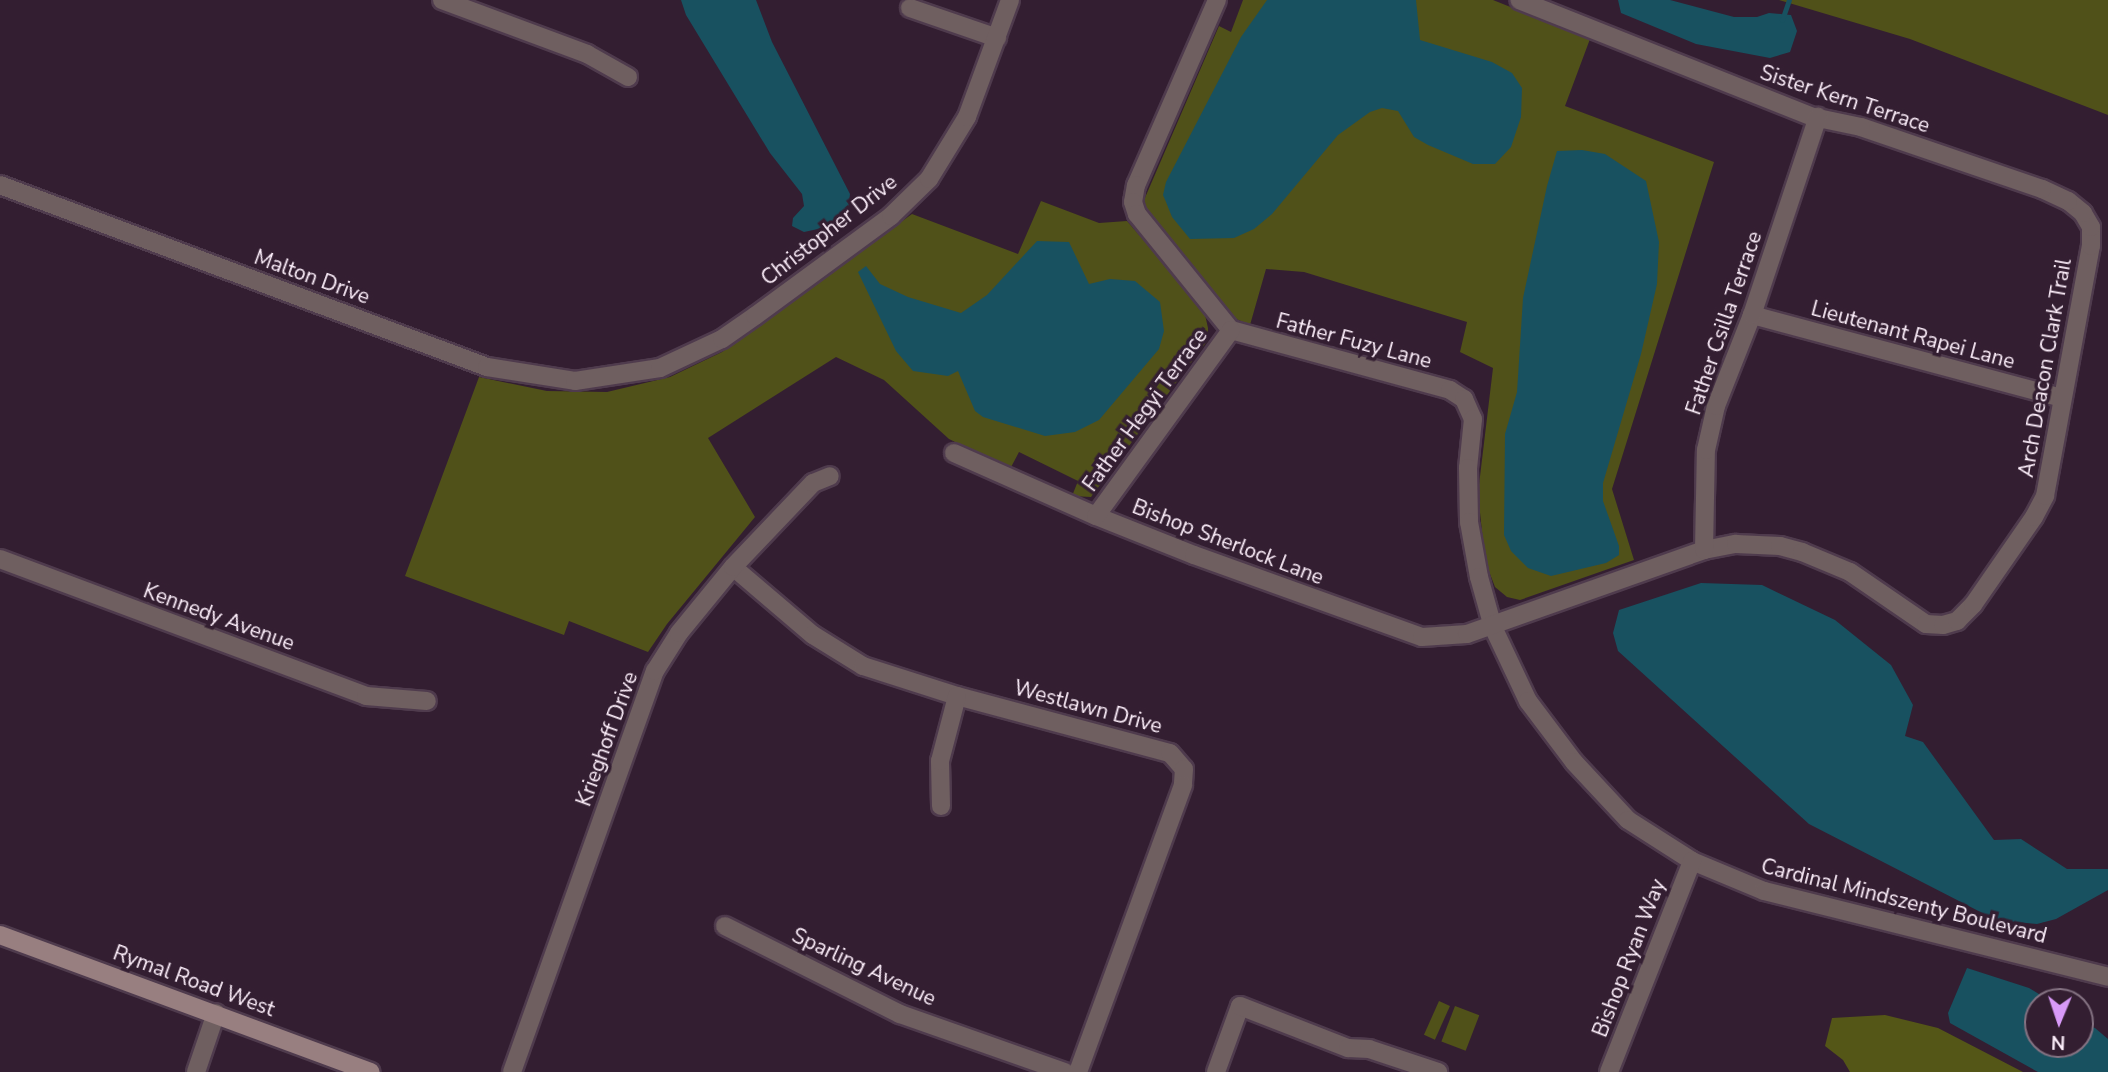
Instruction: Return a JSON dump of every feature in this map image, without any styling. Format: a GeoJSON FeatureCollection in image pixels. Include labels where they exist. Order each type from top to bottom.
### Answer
{"type":"FeatureCollection","features":[{"type":"Feature","properties":{"kind":"main road","name":"Rymal Road West"},"geometry":{"type":"LineString","coordinates":[[0,935],[371,1072]]}},
{"type":"Feature","properties":{"kind":"street"},"geometry":{"type":"LineString","coordinates":[[442,0],[587,54],[628,77]]}},
{"type":"Feature","properties":{"kind":"street","name":"Christopher Drive"},"geometry":{"type":"LineString","coordinates":[[615,377],[660,369],[722,339],[891,216],[929,179],[967,117],[1010,0]]}},
{"type":"Feature","properties":{"kind":"street"},"geometry":{"type":"LineString","coordinates":[[1217,0],[1136,185],[1133,202],[1137,214],[1231,330]]}},
{"type":"Feature","properties":{"kind":"street","name":"Sister Kern Terrace"},"geometry":{"type":"LineString","coordinates":[[1519,0],[1818,117],[1861,127],[2042,189],[2079,209]]}},
{"type":"Feature","properties":{"kind":"street"},"geometry":{"type":"LineString","coordinates":[[910,8],[997,38]]}},
{"type":"Feature","properties":{"kind":"street","name":"Father Csilla Terrace"},"geometry":{"type":"LineString","coordinates":[[1704,550],[1706,450],[1713,418],[1752,315],[1818,117]]}},
{"type":"Feature","properties":{"kind":"street","name":"Malton Drive"},"geometry":{"type":"LineString","coordinates":[[0,185],[487,367],[575,381],[615,377]]}},
{"type":"Feature","properties":{"kind":"street","name":"Arch Deacon Clark Trail"},"geometry":{"type":"LineString","coordinates":[[1943,625],[1957,621],[1973,605],[2034,517],[2045,496],[2091,246],[2091,227],[2079,209]]}},
{"type":"Feature","properties":{"kind":"street","name":"Lieutenant Rapei Lane"},"geometry":{"type":"LineString","coordinates":[[1752,315],[2062,398]]}},
{"type":"Feature","properties":{"kind":"street","name":"Father Fuzy Lane"},"geometry":{"type":"LineString","coordinates":[[1231,330],[1450,390],[1464,399]]}},
{"type":"Feature","properties":{"kind":"street","name":"Father Hegyi Terrace"},"geometry":{"type":"LineString","coordinates":[[1096,516],[1231,330]]}},
{"type":"Feature","properties":{"kind":"street","name":"Cardinal Mindszenty Boulevard"},"geometry":{"type":"LineString","coordinates":[[1464,399],[1473,419],[1468,468],[1469,522],[1479,577],[1493,627],[1528,701],[1574,762],[1628,820],[1692,862],[1803,903],[2108,977]]}},
{"type":"Feature","properties":{"kind":"street","name":"Bishop Sherlock Lane"},"geometry":{"type":"LineString","coordinates":[[954,453],[1096,516],[1422,637],[1467,634],[1493,627],[1704,550],[1736,544],[1780,547],[1802,552],[1850,572],[1926,624],[1943,625]]}},
{"type":"Feature","properties":{"kind":"street","name":"Krieghoff Drive"},"geometry":{"type":"LineString","coordinates":[[512,1072],[655,671],[679,633],[733,567],[813,483],[830,475]]}},
{"type":"Feature","properties":{"kind":"street","name":"Kennedy Avenue"},"geometry":{"type":"LineString","coordinates":[[0,559],[366,696],[426,702]]}},
{"type":"Feature","properties":{"kind":"street","name":"Westlawn Drive"},"geometry":{"type":"LineString","coordinates":[[733,567],[813,635],[863,666],[957,696],[1170,753],[1184,769],[1183,785],[1078,1072]]}},
{"type":"Feature","properties":{"kind":"street"},"geometry":{"type":"LineString","coordinates":[[941,806],[940,761],[957,696]]}},
{"type":"Feature","properties":{"kind":"street","name":"Bishop Ryan Way"},"geometry":{"type":"LineString","coordinates":[[1609,1072],[1692,862]]}},
{"type":"Feature","properties":{"kind":"street","name":"Sparling Avenue"},"geometry":{"type":"LineString","coordinates":[[725,926],[901,1014],[1065,1072]]}},
{"type":"Feature","properties":{"kind":"street"},"geometry":{"type":"LineString","coordinates":[[1216,1072],[1240,1006],[1348,1048],[1369,1049],[1438,1072]]}},
{"type":"Feature","properties":{"kind":"street"},"geometry":{"type":"LineString","coordinates":[[196,1072],[216,1013]]}},
{"type":"Feature","properties":{"kind":"shaded area"},"geometry":{"type":"Polygon","coordinates":[[[1243,0],[1493,0],[1590,39],[1565,106],[1714,162],[1612,489],[1634,560],[1520,600],[1507,597],[1495,587],[1485,561],[1478,493],[1493,368],[1460,352],[1467,322],[1304,272],[1266,269],[1250,325],[1234,318],[1149,221],[1144,200],[1219,26],[1231,32],[1243,0]]]}},
{"type":"Feature","properties":{"kind":"shaded area"},"geometry":{"type":"Polygon","coordinates":[[[1779,0],[2108,0],[2108,115],[1910,39],[1779,0]]]}},
{"type":"Feature","properties":{"kind":"shaded area"},"geometry":{"type":"Polygon","coordinates":[[[1041,201],[1099,223],[1127,221],[1204,310],[1208,328],[1208,340],[1091,497],[1072,496],[1078,481],[1019,452],[1010,469],[949,439],[884,380],[836,357],[708,438],[755,517],[667,624],[648,652],[569,621],[564,635],[405,576],[479,377],[547,391],[607,392],[670,377],[722,352],[912,214],[1018,254],[1041,201]]]}},
{"type":"Feature","properties":{"kind":"shaded area"},"geometry":{"type":"Polygon","coordinates":[[[1439,1001],[1450,1006],[1435,1040],[1424,1035],[1439,1001]]]}},
{"type":"Feature","properties":{"kind":"shaded area"},"geometry":{"type":"Polygon","coordinates":[[[1455,1006],[1479,1015],[1466,1051],[1441,1041],[1455,1006]]]}},
{"type":"Feature","properties":{"kind":"shaded area"},"geometry":{"type":"Polygon","coordinates":[[[1885,1015],[1938,1028],[2023,1072],[1850,1072],[1843,1060],[1825,1046],[1832,1018],[1885,1015]]]}},
{"type":"Feature","properties":{"kind":"water"},"geometry":{"type":"Polygon","coordinates":[[[681,0],[756,0],[772,42],[850,194],[848,210],[843,215],[818,229],[804,232],[792,226],[793,218],[804,206],[802,194],[770,153],[686,15],[681,0]]]}},
{"type":"Feature","properties":{"kind":"water"},"geometry":{"type":"Polygon","coordinates":[[[1267,0],[1416,0],[1420,40],[1492,62],[1512,73],[1522,88],[1521,117],[1511,147],[1495,164],[1473,164],[1414,137],[1398,111],[1382,108],[1370,112],[1338,135],[1272,214],[1254,229],[1234,238],[1190,239],[1172,217],[1163,195],[1166,182],[1241,37],[1267,0]]]}},
{"type":"Feature","properties":{"kind":"water"},"geometry":{"type":"Polygon","coordinates":[[[1618,0],[1670,0],[1734,17],[1757,17],[1769,13],[1791,15],[1797,31],[1790,52],[1770,58],[1696,44],[1621,13],[1618,0]]]}},
{"type":"Feature","properties":{"kind":"water"},"geometry":{"type":"Polygon","coordinates":[[[1582,150],[1605,154],[1646,181],[1659,242],[1657,284],[1641,354],[1603,483],[1603,501],[1619,546],[1619,555],[1606,563],[1551,576],[1528,568],[1511,551],[1504,535],[1505,434],[1517,392],[1523,298],[1547,186],[1557,151],[1582,150]]]}},
{"type":"Feature","properties":{"kind":"water"},"geometry":{"type":"Polygon","coordinates":[[[1037,241],[1069,242],[1089,284],[1110,279],[1135,281],[1160,302],[1164,331],[1159,349],[1099,420],[1075,432],[1045,436],[983,417],[975,411],[958,371],[948,376],[913,371],[896,351],[858,272],[866,266],[880,284],[908,297],[961,313],[987,295],[1037,241]]]}},
{"type":"Feature","properties":{"kind":"water"},"geometry":{"type":"Polygon","coordinates":[[[1701,583],[1762,585],[1835,620],[1891,665],[1913,705],[1905,736],[1923,742],[1994,840],[2021,839],[2067,869],[2108,869],[2108,890],[2056,919],[2037,924],[1996,920],[1809,824],[1618,651],[1613,633],[1619,610],[1701,583]]]}},
{"type":"Feature","properties":{"kind":"water"},"geometry":{"type":"Polygon","coordinates":[[[1967,968],[2029,988],[2024,988],[2024,1058],[2094,1058],[2094,1028],[2108,1039],[2108,1072],[2038,1072],[1950,1023],[1948,1013],[1967,968]]]}},
{"type":"Feature","properties":{"kind":"waterway"},"geometry":{"type":"LineString","coordinates":[[1782,20],[1789,0]]}}]}
